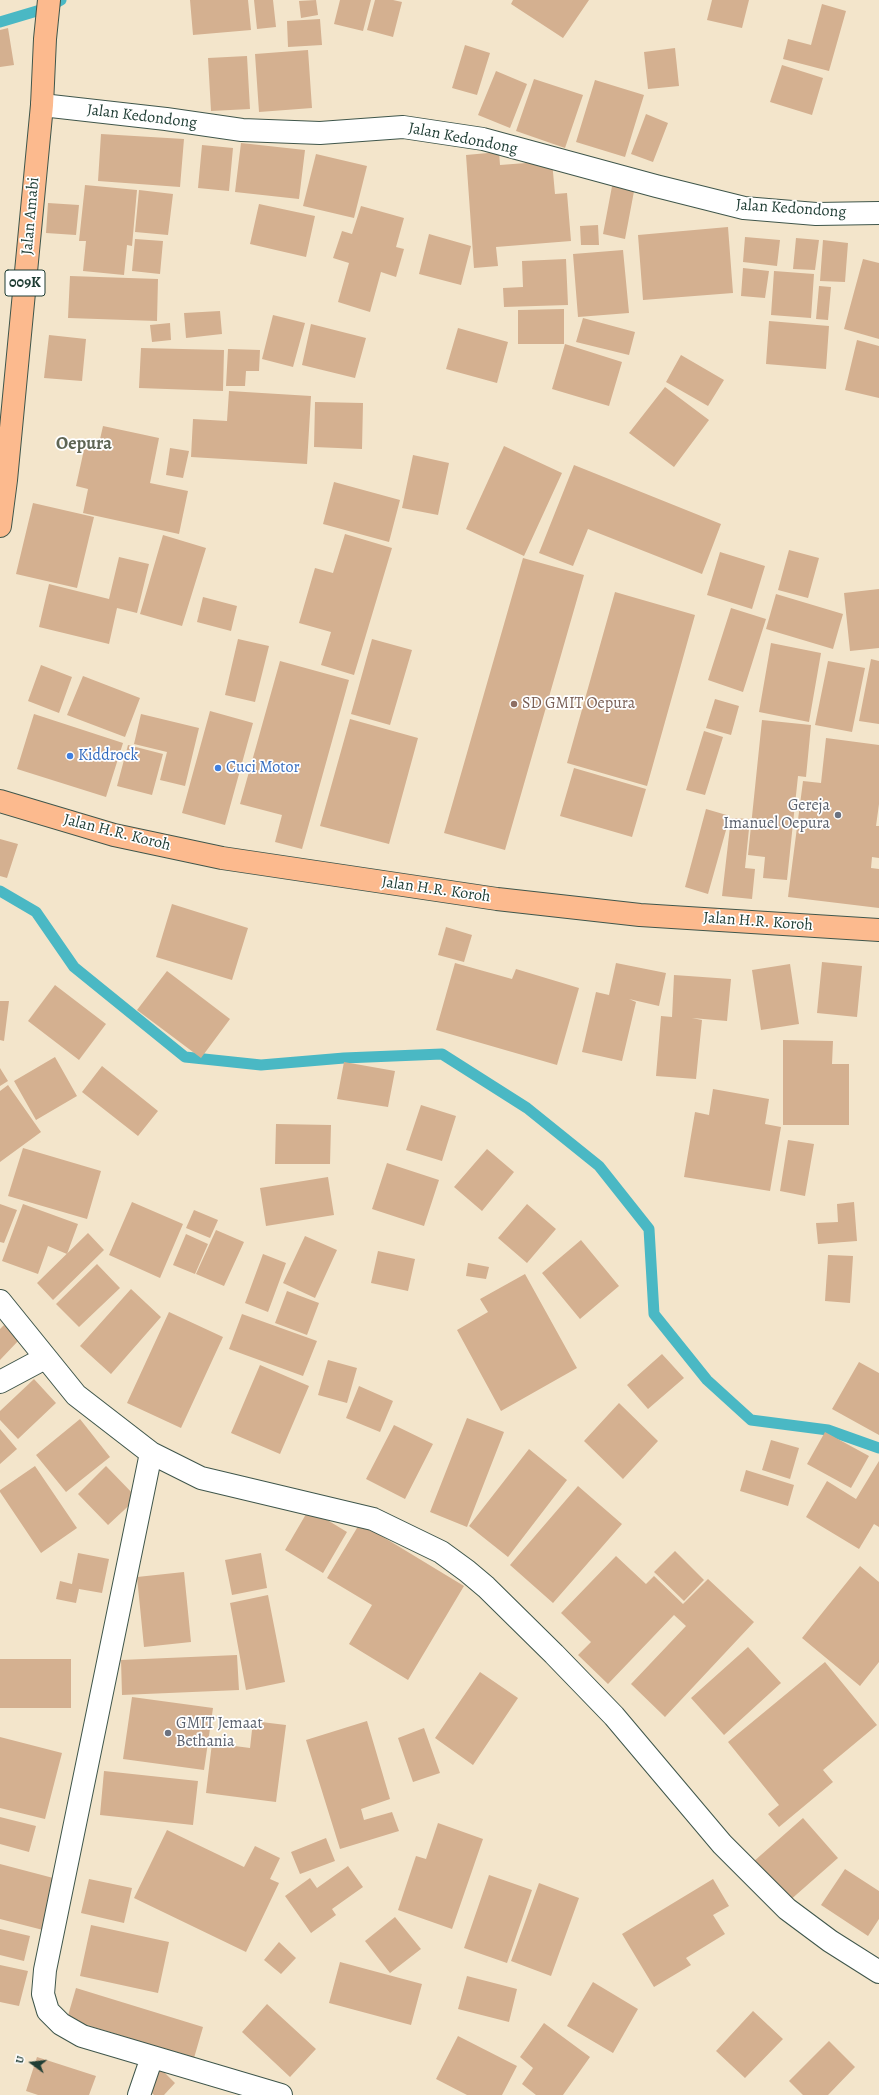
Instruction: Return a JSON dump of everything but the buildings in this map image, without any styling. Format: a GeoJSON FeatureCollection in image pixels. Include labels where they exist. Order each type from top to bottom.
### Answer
{"type":"FeatureCollection","features":[{"type":"Feature","properties":{"kind":"main road","name":"Jalan Amabi"},"geometry":{"type":"LineString","coordinates":[[0,526],[7,472],[42,105],[45,39],[49,0]]}},
{"type":"Feature","properties":{"kind":"main road","name":"Jalan H.R. Koroh"},"geometry":{"type":"LineString","coordinates":[[0,801],[114,835],[222,858],[489,898],[640,915],[879,930]]}},
{"type":"Feature","properties":{"kind":"street","name":"Jalan Kedondong"},"geometry":{"type":"LineString","coordinates":[[42,105],[166,119],[242,130],[320,133],[403,127],[483,140],[744,208],[816,214],[879,213]]}},
{"type":"Feature","properties":{"kind":"street"},"geometry":{"type":"LineString","coordinates":[[0,1301],[76,1395],[151,1453],[201,1478],[373,1519],[442,1552],[467,1571],[486,1586],[614,1716],[722,1844],[787,1909],[830,1941],[879,1972]]}},
{"type":"Feature","properties":{"kind":"street"},"geometry":{"type":"LineString","coordinates":[[0,1382],[45,1358]]}},
{"type":"Feature","properties":{"kind":"street"},"geometry":{"type":"LineString","coordinates":[[151,1453],[46,1970],[43,1994],[48,2011],[60,2024],[82,2036],[281,2095]]}},
{"type":"Feature","properties":{"kind":"street"},"geometry":{"type":"LineString","coordinates":[[139,2095],[152,2057]]}},
{"type":"Feature","properties":{"kind":"waterway"},"geometry":{"type":"LineString","coordinates":[[0,22],[47,8],[61,0]]}},
{"type":"Feature","properties":{"kind":"waterway"},"geometry":{"type":"LineString","coordinates":[[0,891],[36,912],[74,967],[185,1057],[261,1065],[344,1058],[442,1054],[527,1108],[599,1166],[649,1229],[654,1314],[707,1380],[751,1420],[828,1430],[879,1448]]}},
{"type":"Feature","properties":{"kind":"place","name":"SD GMIT Oepura"},"geometry":{"type":"Point","coordinates":[514,704]}},
{"type":"Feature","properties":{"kind":"place","name":"Kiddrock"},"geometry":{"type":"Point","coordinates":[70,756]}},
{"type":"Feature","properties":{"kind":"place","name":"Cuci Motor"},"geometry":{"type":"Point","coordinates":[218,768]}},
{"type":"Feature","properties":{"kind":"place","name":"Gereja Imanuel Oepura"},"geometry":{"type":"Point","coordinates":[838,815]}},
{"type":"Feature","properties":{"kind":"place","name":"GMIT Jemaat Bethania"},"geometry":{"type":"Point","coordinates":[168,1733]}},
{"type":"Feature","properties":{"kind":"district","name":"Oepura"},"geometry":{"type":"Point","coordinates":[84,445]}}]}
